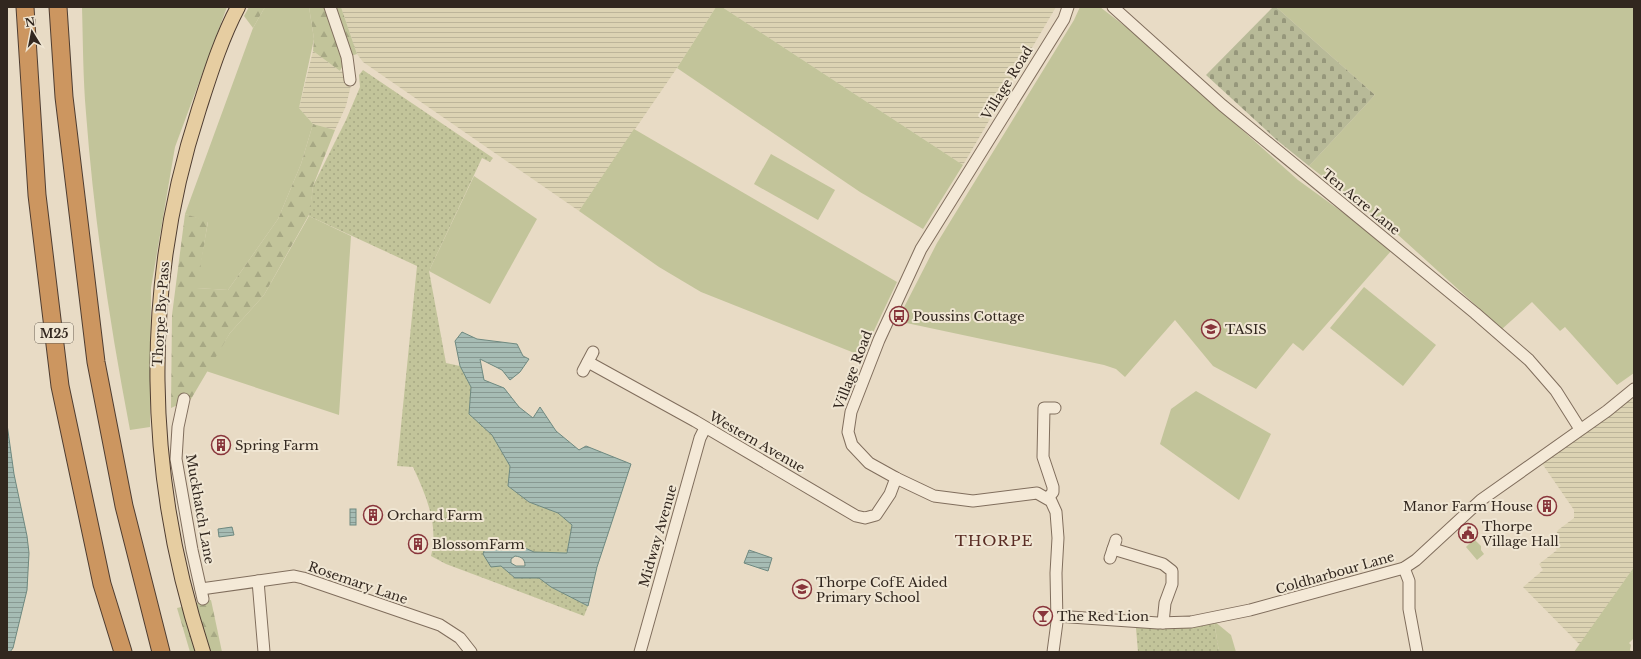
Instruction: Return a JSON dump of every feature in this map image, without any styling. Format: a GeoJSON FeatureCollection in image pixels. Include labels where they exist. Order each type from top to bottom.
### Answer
{"type":"FeatureCollection","features":[{"type":"Feature","properties":{"kind":"highway","name":"M25"},"geometry":{"type":"LineString","coordinates":[[25,7],[37,195],[60,386],[102,584],[123,652]]}},
{"type":"Feature","properties":{"kind":"highway","name":"M25"},"geometry":{"type":"LineString","coordinates":[[58,7],[64,97],[96,362],[124,506],[161,652]]}},
{"type":"Feature","properties":{"kind":"main road","name":"Thorpe By-Pass"},"geometry":{"type":"LineString","coordinates":[[203,652],[182,579],[165,492],[157,407],[157,330],[164,256],[176,192],[188,143],[210,74],[238,7]]}},
{"type":"Feature","properties":{"kind":"street"},"geometry":{"type":"LineString","coordinates":[[330,7],[348,57],[350,80]]}},
{"type":"Feature","properties":{"kind":"street","name":"Village Road"},"geometry":{"type":"LineString","coordinates":[[1048,498],[1042,494],[1032,493],[988,500],[958,500],[934,496],[876,468],[860,455],[852,445],[848,432],[851,412],[879,340],[921,249],[1064,19],[1068,7]]}},
{"type":"Feature","properties":{"kind":"street","name":"Ten Acre Lane"},"geometry":{"type":"LineString","coordinates":[[1113,7],[1222,106],[1475,313],[1524,356],[1556,391],[1580,429]]}},
{"type":"Feature","properties":{"kind":"street","name":"Western Avenue"},"geometry":{"type":"LineString","coordinates":[[588,362],[705,428],[850,513],[862,518],[873,517],[881,510],[895,484],[896,478]]}},
{"type":"Feature","properties":{"kind":"street","name":"Coldharbour Lane"},"geometry":{"type":"LineString","coordinates":[[1056,616],[1163,623],[1191,622],[1250,610],[1404,568],[1416,560],[1481,500],[1607,411],[1634,389]]}},
{"type":"Feature","properties":{"kind":"street","name":"Muckhatch Lane"},"geometry":{"type":"LineString","coordinates":[[184,399],[178,427],[176,459],[192,550],[202,594]]}},
{"type":"Feature","properties":{"kind":"street"},"geometry":{"type":"LineString","coordinates":[[1053,652],[1056,616],[1058,523],[1053,504],[1048,498],[1053,492],[1053,487],[1043,457],[1044,408],[1055,408]]}},
{"type":"Feature","properties":{"kind":"street","name":"Midway Avenue"},"geometry":{"type":"LineString","coordinates":[[640,652],[700,438],[705,428]]}},
{"type":"Feature","properties":{"kind":"street"},"geometry":{"type":"LineString","coordinates":[[1113,549],[1162,564],[1172,571],[1172,584],[1165,603],[1163,623]]}},
{"type":"Feature","properties":{"kind":"street"},"geometry":{"type":"LineString","coordinates":[[1404,568],[1409,581],[1409,609],[1417,652]]}},
{"type":"Feature","properties":{"kind":"street","name":"Rosemary Lane"},"geometry":{"type":"LineString","coordinates":[[202,594],[258,581],[294,576],[440,625],[460,638],[471,652]]}},
{"type":"Feature","properties":{"kind":"street"},"geometry":{"type":"LineString","coordinates":[[258,581],[264,652]]}},
{"type":"Feature","properties":{"kind":"shaded area"},"geometry":{"type":"Polygon","coordinates":[[[341,7],[716,7],[677,68],[579,211],[363,62],[357,54],[341,7]]]}},
{"type":"Feature","properties":{"kind":"shaded area"},"geometry":{"type":"Polygon","coordinates":[[[722,7],[1056,7],[963,165],[722,7]]]}},
{"type":"Feature","properties":{"kind":"shaded area"},"geometry":{"type":"Polygon","coordinates":[[[313,51],[340,71],[350,70],[352,81],[346,106],[335,130],[313,124],[299,108],[313,51]]]}},
{"type":"Feature","properties":{"kind":"shaded area"},"geometry":{"type":"Polygon","coordinates":[[[1634,396],[1634,567],[1580,645],[1523,587],[1543,570],[1539,564],[1557,550],[1552,543],[1558,530],[1574,518],[1574,510],[1541,462],[1634,396]]]}},
{"type":"Feature","properties":{"kind":"green space"},"geometry":{"type":"Polygon","coordinates":[[[82,7],[227,7],[175,147],[151,288],[150,427],[130,430],[109,312],[93,193],[85,100],[82,7]]]}},
{"type":"Feature","properties":{"kind":"green space"},"geometry":{"type":"Polygon","coordinates":[[[249,7],[265,7],[253,28],[244,16],[249,7]]]}},
{"type":"Feature","properties":{"kind":"green space"},"geometry":{"type":"Polygon","coordinates":[[[265,7],[309,7],[314,39],[299,108],[313,124],[301,164],[278,219],[228,290],[196,288],[208,222],[185,214],[253,28],[265,7]]]}},
{"type":"Feature","properties":{"kind":"green space"},"geometry":{"type":"Polygon","coordinates":[[[309,7],[341,7],[357,54],[347,57],[340,71],[313,51],[314,39],[309,7]]]}},
{"type":"Feature","properties":{"kind":"green space"},"geometry":{"type":"Polygon","coordinates":[[[716,7],[722,7],[963,165],[923,229],[860,192],[677,68],[716,7]]]}},
{"type":"Feature","properties":{"kind":"green space"},"geometry":{"type":"Polygon","coordinates":[[[1080,7],[1100,7],[1134,33],[1298,180],[1367,230],[1391,251],[1303,351],[1293,343],[1256,389],[1213,366],[1175,320],[1125,377],[1116,369],[1104,365],[897,321],[937,243],[1074,20],[1080,7]]]}},
{"type":"Feature","properties":{"kind":"green space"},"geometry":{"type":"Polygon","coordinates":[[[1273,7],[1276,7],[1375,95],[1309,166],[1278,141],[1206,75],[1273,7]]]}},
{"type":"Feature","properties":{"kind":"green space"},"geometry":{"type":"Polygon","coordinates":[[[1276,7],[1634,7],[1634,373],[1617,385],[1565,327],[1560,331],[1532,302],[1502,329],[1396,233],[1309,166],[1375,95],[1276,7]]]}},
{"type":"Feature","properties":{"kind":"green space"},"geometry":{"type":"Polygon","coordinates":[[[363,70],[493,158],[490,162],[482,158],[429,271],[446,363],[460,366],[471,387],[469,414],[492,435],[510,466],[508,486],[529,502],[558,513],[572,524],[567,553],[533,552],[512,542],[502,544],[487,543],[501,566],[515,578],[539,578],[551,587],[588,606],[584,616],[446,564],[431,556],[433,533],[427,499],[413,467],[397,466],[417,266],[309,216],[313,186],[346,120],[360,87],[359,75],[363,70]]]}},
{"type":"Feature","properties":{"kind":"green space"},"geometry":{"type":"Polygon","coordinates":[[[313,124],[335,130],[313,186],[310,213],[264,295],[230,333],[191,399],[171,408],[172,315],[185,214],[208,221],[197,288],[228,290],[278,219],[301,164],[313,124]]]}},
{"type":"Feature","properties":{"kind":"green space"},"geometry":{"type":"Polygon","coordinates":[[[634,129],[897,282],[862,356],[701,292],[659,267],[579,211],[634,129]]]}},
{"type":"Feature","properties":{"kind":"green space"},"geometry":{"type":"Polygon","coordinates":[[[771,154],[835,190],[818,220],[754,184],[771,154]]]}},
{"type":"Feature","properties":{"kind":"green space"},"geometry":{"type":"Polygon","coordinates":[[[474,176],[537,219],[490,304],[429,271],[474,176]]]}},
{"type":"Feature","properties":{"kind":"green space"},"geometry":{"type":"Polygon","coordinates":[[[309,216],[351,236],[339,415],[206,371],[230,333],[264,295],[309,216]]]}},
{"type":"Feature","properties":{"kind":"green space"},"geometry":{"type":"Polygon","coordinates":[[[1364,287],[1436,345],[1403,386],[1330,328],[1364,287]]]}},
{"type":"Feature","properties":{"kind":"green space"},"geometry":{"type":"Polygon","coordinates":[[[1196,391],[1271,434],[1239,500],[1160,444],[1171,409],[1196,391]]]}},
{"type":"Feature","properties":{"kind":"green space"},"geometry":{"type":"Polygon","coordinates":[[[1474,539],[1481,546],[1481,550],[1484,554],[1477,560],[1466,547],[1474,539]]]}},
{"type":"Feature","properties":{"kind":"green space"},"geometry":{"type":"Polygon","coordinates":[[[1634,567],[1634,638],[1629,643],[1631,645],[1630,650],[1632,652],[1574,652],[1634,567]]]}},
{"type":"Feature","properties":{"kind":"green space"},"geometry":{"type":"Polygon","coordinates":[[[211,600],[222,652],[190,652],[177,608],[211,600]]]}},
{"type":"Feature","properties":{"kind":"green space"},"geometry":{"type":"Polygon","coordinates":[[[1135,616],[1214,621],[1219,652],[1138,652],[1135,616]]]}},
{"type":"Feature","properties":{"kind":"green space"},"geometry":{"type":"Polygon","coordinates":[[[1214,621],[1231,635],[1236,652],[1219,652],[1214,621]]]}},
{"type":"Feature","properties":{"kind":"water"},"geometry":{"type":"Polygon","coordinates":[[[462,332],[477,339],[517,344],[523,356],[529,359],[520,372],[510,380],[502,370],[480,359],[484,380],[504,388],[519,407],[533,418],[540,407],[556,431],[579,450],[586,446],[631,464],[597,567],[588,606],[551,587],[539,578],[515,578],[501,566],[491,567],[483,554],[487,543],[502,544],[512,542],[534,552],[567,553],[572,525],[558,513],[529,502],[508,486],[510,466],[492,435],[469,414],[471,387],[460,366],[455,341],[462,332]],[[515,556],[511,559],[511,563],[516,566],[525,566],[524,560],[515,556]]]}},
{"type":"Feature","properties":{"kind":"water"},"geometry":{"type":"Polygon","coordinates":[[[7,424],[14,474],[27,536],[29,553],[27,590],[13,648],[10,652],[7,652],[7,424]]]}},
{"type":"Feature","properties":{"kind":"water"},"geometry":{"type":"Polygon","coordinates":[[[350,509],[356,509],[356,525],[350,525],[350,509]]]}},
{"type":"Feature","properties":{"kind":"water"},"geometry":{"type":"Polygon","coordinates":[[[232,527],[234,535],[219,537],[218,529],[232,527]]]}},
{"type":"Feature","properties":{"kind":"water"},"geometry":{"type":"Polygon","coordinates":[[[749,550],[772,558],[768,571],[744,563],[749,550]]]}},
{"type":"Feature","properties":{"kind":"place","name":"Poussins Cottage"},"geometry":{"type":"Point","coordinates":[899,316]}},
{"type":"Feature","properties":{"kind":"place","name":"TASIS"},"geometry":{"type":"Point","coordinates":[1211,329]}},
{"type":"Feature","properties":{"kind":"place","name":"Spring Farm"},"geometry":{"type":"Point","coordinates":[221,445]}},
{"type":"Feature","properties":{"kind":"place","name":"Manor Farm House"},"geometry":{"type":"Point","coordinates":[1547,506]}},
{"type":"Feature","properties":{"kind":"place","name":"Orchard Farm"},"geometry":{"type":"Point","coordinates":[373,515]}},
{"type":"Feature","properties":{"kind":"place","name":"Thorpe Village Hall"},"geometry":{"type":"Point","coordinates":[1468,533]}},
{"type":"Feature","properties":{"kind":"place","name":"BlossomFarm"},"geometry":{"type":"Point","coordinates":[418,544]}},
{"type":"Feature","properties":{"kind":"place","name":"Thorpe CofE Aided Primary School"},"geometry":{"type":"Point","coordinates":[802,589]}},
{"type":"Feature","properties":{"kind":"place","name":"The Red Lion"},"geometry":{"type":"Point","coordinates":[1043,616]}},
{"type":"Feature","properties":{"kind":"district","name":"THORPE"},"geometry":{"type":"Point","coordinates":[994,540]}}]}
